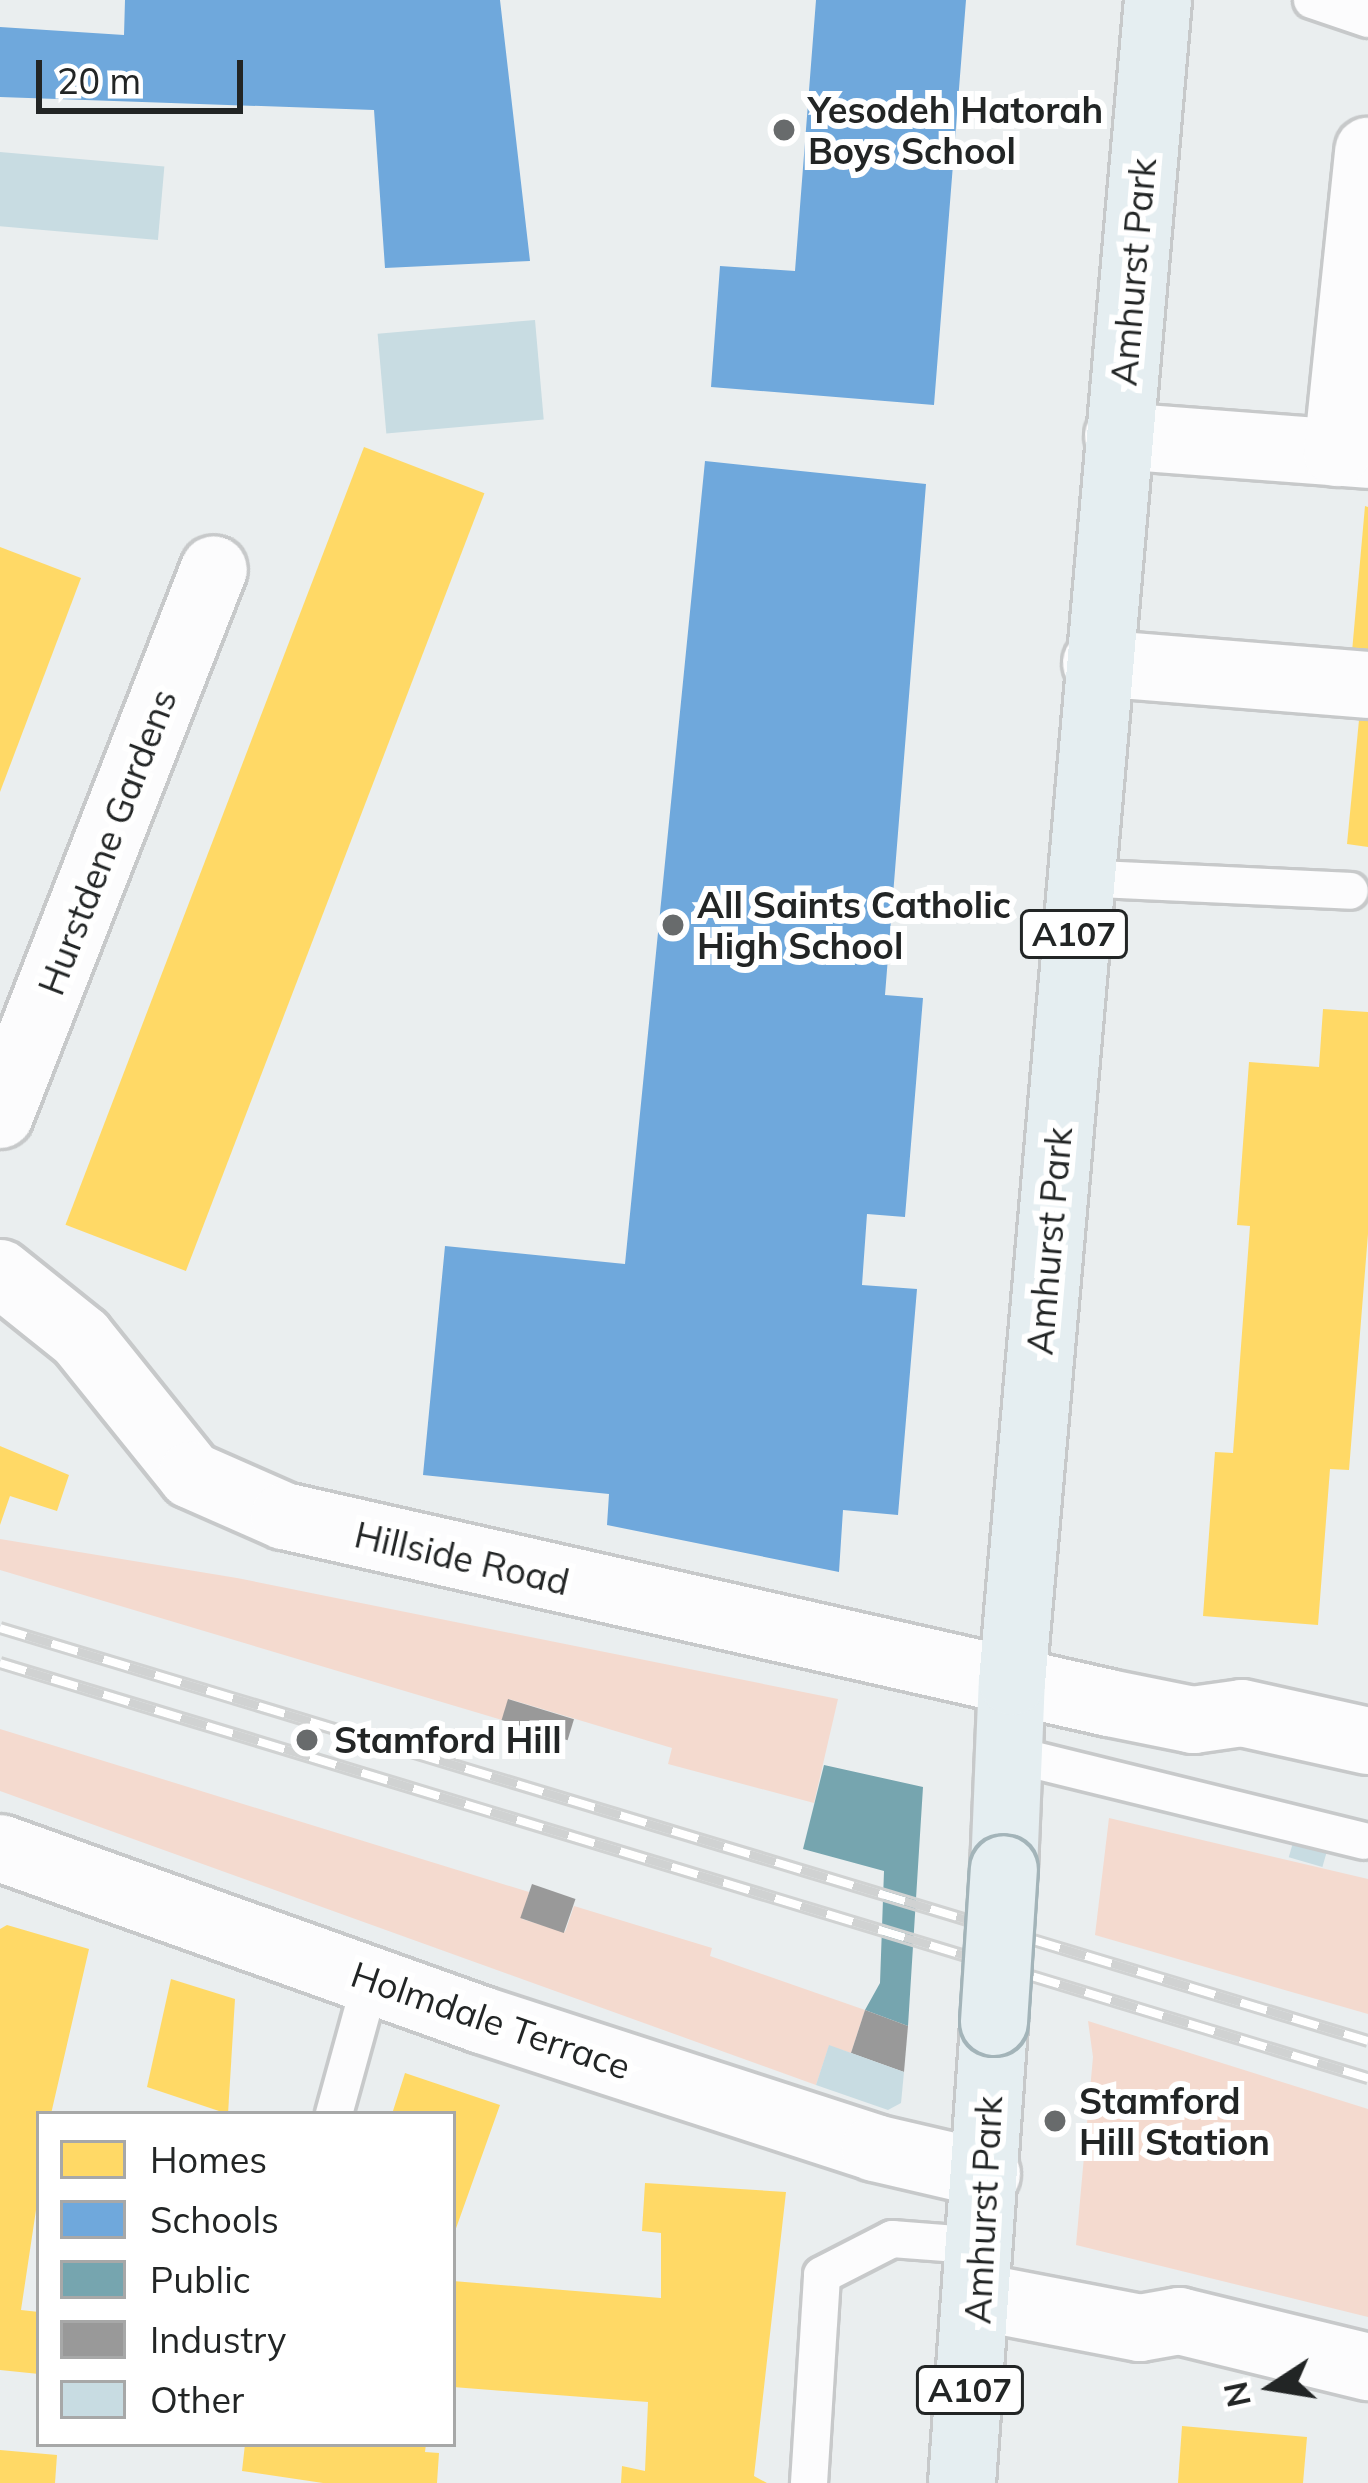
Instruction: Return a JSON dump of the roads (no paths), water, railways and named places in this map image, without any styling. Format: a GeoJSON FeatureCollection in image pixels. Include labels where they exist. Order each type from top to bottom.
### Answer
{"type":"FeatureCollection","features":[{"type":"Feature","properties":{"kind":"main road","name":"Amhurst Park"},"geometry":{"type":"LineString","coordinates":[[962,2483],[981,2272],[1012,1682],[1096,663],[1158,0]]}},
{"type":"Feature","properties":{"kind":"street"},"geometry":{"type":"LineString","coordinates":[[1118,436],[1353,454],[1368,151]]}},
{"type":"Feature","properties":{"kind":"street","name":"Hurstdene Gardens"},"geometry":{"type":"LineString","coordinates":[[0,1115],[214,569]]}},
{"type":"Feature","properties":{"kind":"street"},"geometry":{"type":"LineString","coordinates":[[1096,663],[1368,686]]}},
{"type":"Feature","properties":{"kind":"street","name":"Hillside Road"},"geometry":{"type":"LineString","coordinates":[[0,1273],[81,1339],[191,1475],[284,1516],[1193,1720],[1242,1713],[1368,1741]]}},
{"type":"Feature","properties":{"kind":"street","name":"Holmdale Terrace"},"geometry":{"type":"LineString","coordinates":[[0,1848],[371,1980],[875,2148],[987,2174]]}},
{"type":"Feature","properties":{"kind":"street"},"geometry":{"type":"LineString","coordinates":[[981,2272],[1140,2328],[1179,2321],[1368,2367]]}},
{"type":"Feature","properties":{"kind":"lane"},"geometry":{"type":"LineString","coordinates":[[1312,0],[1365,10]]}},
{"type":"Feature","properties":{"kind":"lane"},"geometry":{"type":"LineString","coordinates":[[1079,878],[1349,891]]}},
{"type":"Feature","properties":{"kind":"lane"},"geometry":{"type":"LineString","coordinates":[[1010,1754],[1363,1840]]}},
{"type":"Feature","properties":{"kind":"lane"},"geometry":{"type":"LineString","coordinates":[[335,2111],[371,1980]]}},
{"type":"Feature","properties":{"kind":"lane"},"geometry":{"type":"LineString","coordinates":[[808,2483],[822,2275],[892,2239],[981,2272]]}},
{"type":"Feature","properties":{"kind":"railway"},"geometry":{"type":"LineString","coordinates":[[0,1628],[1368,2041]]}},
{"type":"Feature","properties":{"kind":"railway"},"geometry":{"type":"LineString","coordinates":[[0,1663],[1368,2078]]}},
{"type":"Feature","properties":{"kind":"place","name":"Yesodeh Hatorah Boys School"},"geometry":{"type":"Point","coordinates":[784,130]}},
{"type":"Feature","properties":{"kind":"place","name":"All Saints Catholic High School"},"geometry":{"type":"Point","coordinates":[673,925]}},
{"type":"Feature","properties":{"kind":"place","name":"Stamford Hill"},"geometry":{"type":"Point","coordinates":[307,1740]}},
{"type":"Feature","properties":{"kind":"place","name":"Stamford Hill Station"},"geometry":{"type":"Point","coordinates":[1055,2121]}}]}
